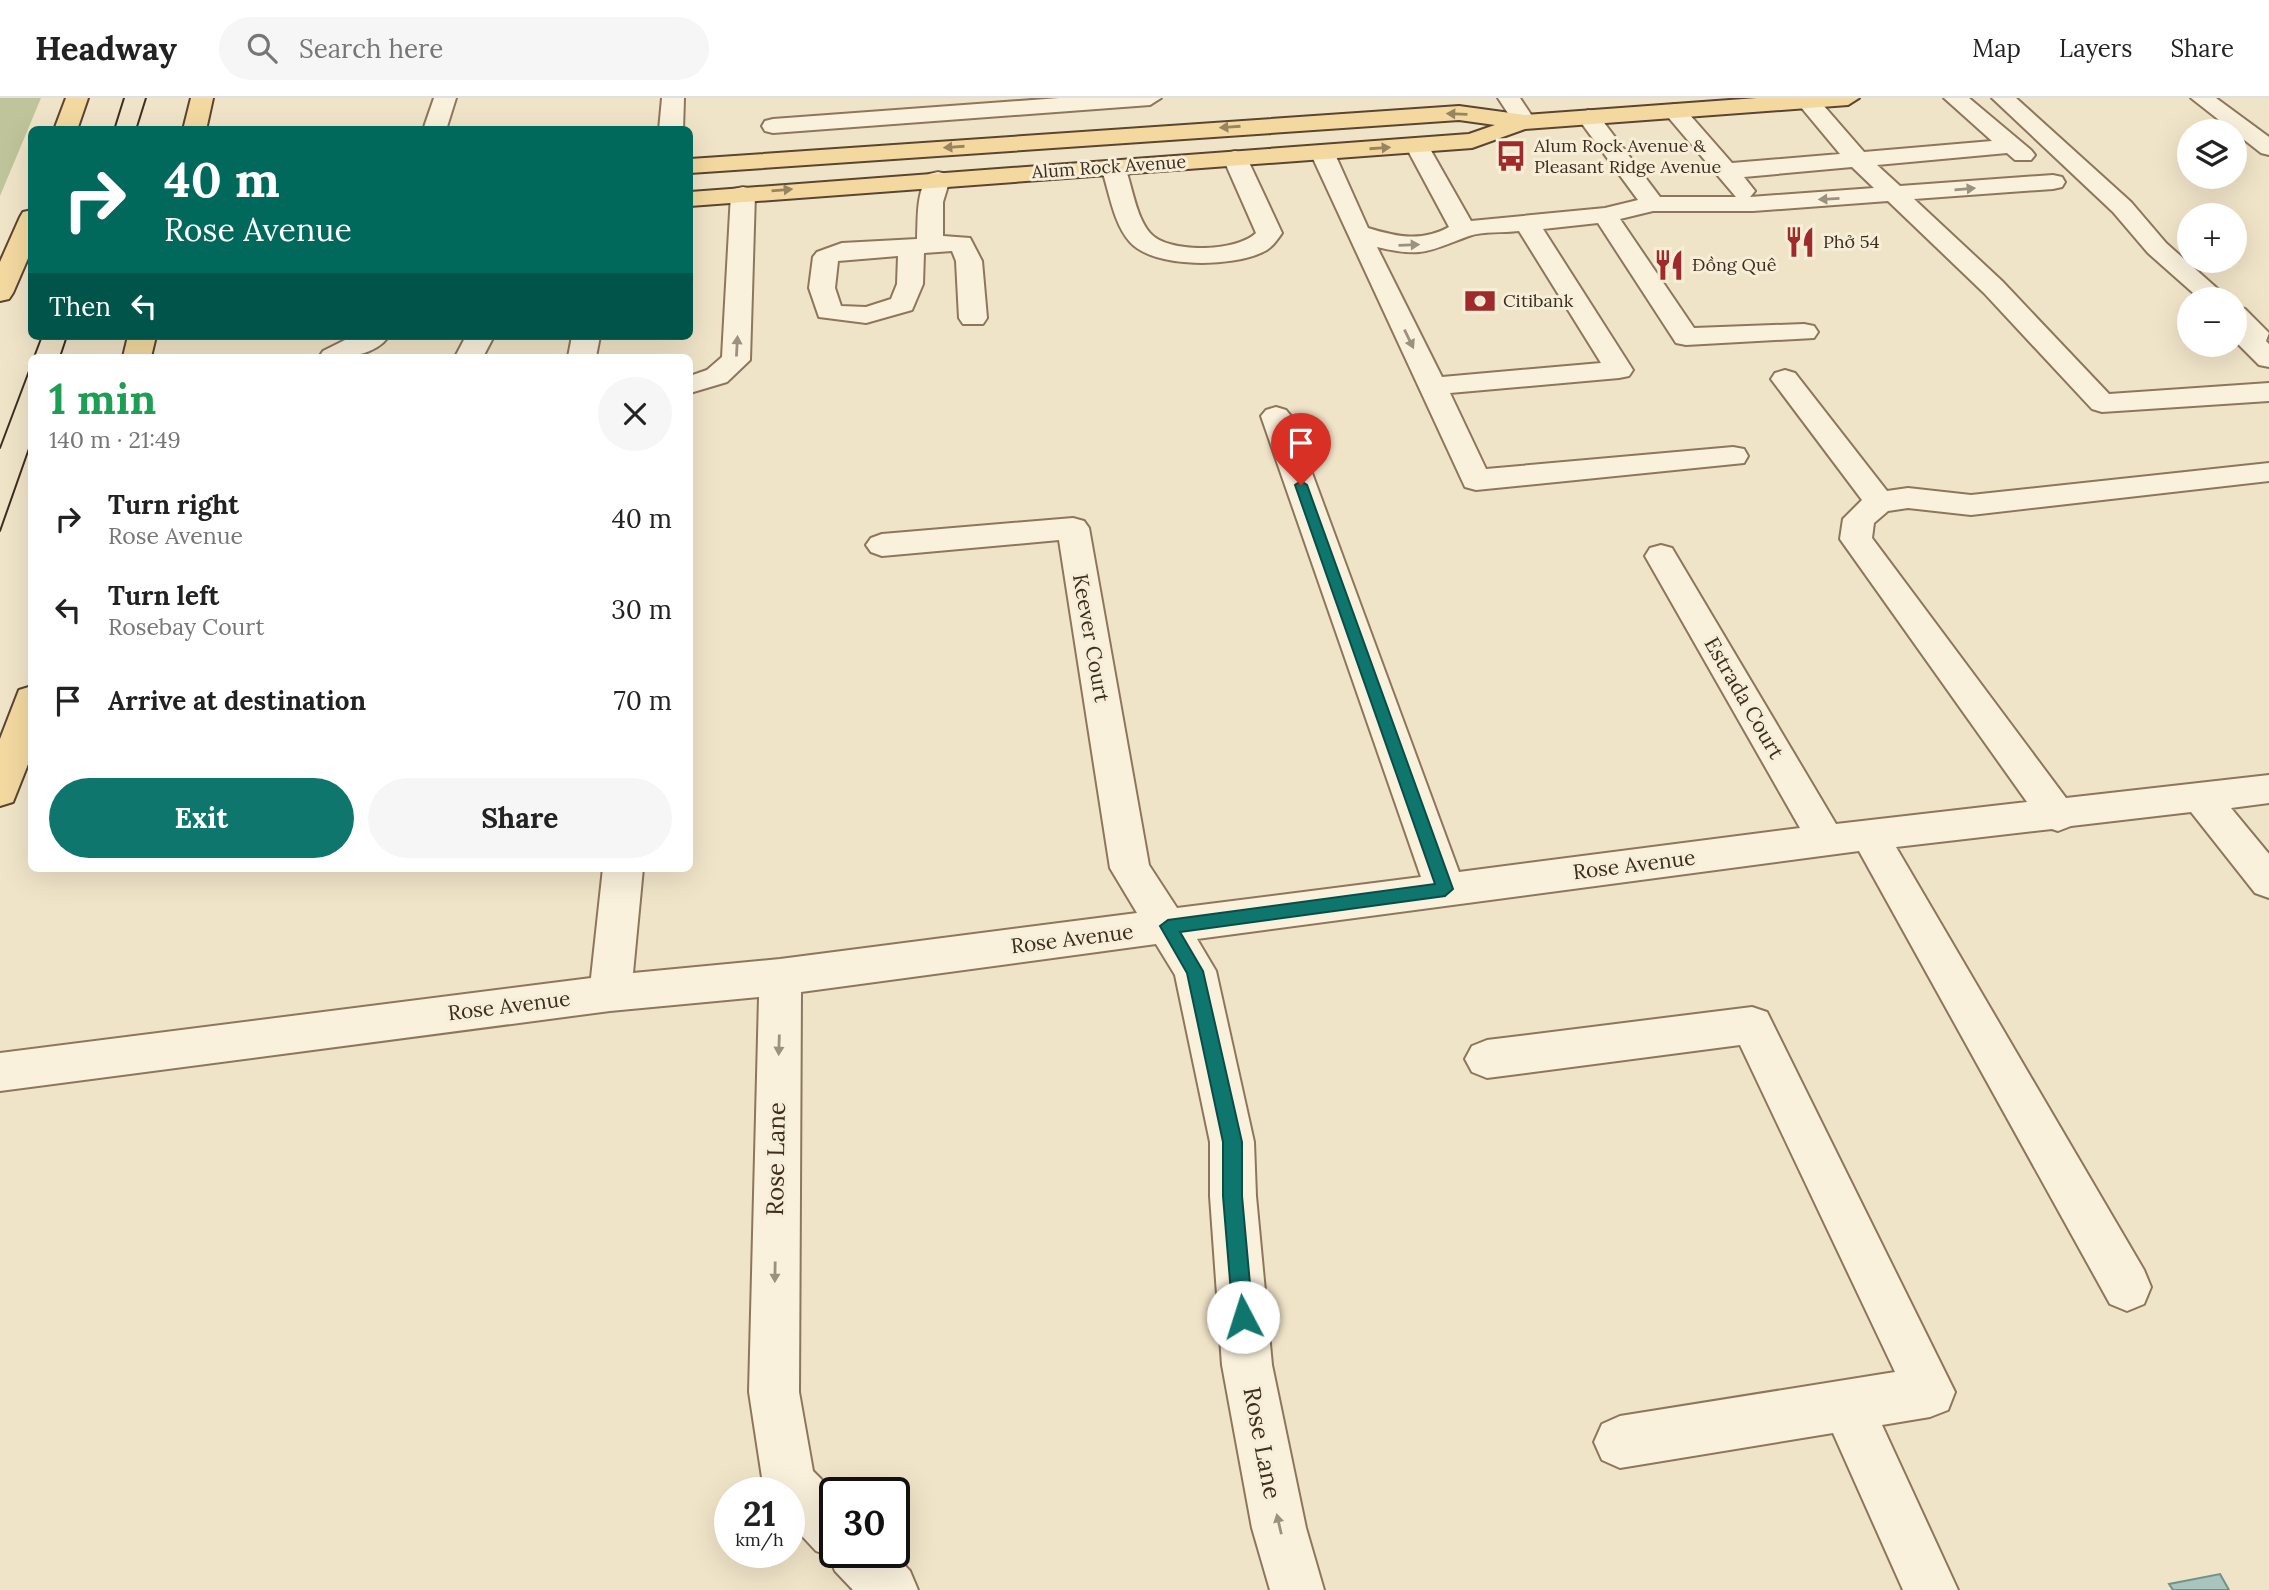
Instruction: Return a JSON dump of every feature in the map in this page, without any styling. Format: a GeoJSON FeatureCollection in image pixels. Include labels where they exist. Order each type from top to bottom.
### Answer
{"type":"FeatureCollection","features":[{"type":"Feature","properties":{"kind":"main road"},"geometry":{"type":"LineString","coordinates":[[66,126],[77,98]]}},
{"type":"Feature","properties":{"kind":"main road"},"geometry":{"type":"LineString","coordinates":[[195,126],[202,98]]}},
{"type":"Feature","properties":{"kind":"main road","name":"Alum Rock Avenue"},"geometry":{"type":"LineString","coordinates":[[693,166],[1459,113],[1525,122],[1848,98]]}},
{"type":"Feature","properties":{"kind":"main road","name":"Alum Rock Avenue"},"geometry":{"type":"LineString","coordinates":[[693,199],[1472,141],[1525,122]]}},
{"type":"Feature","properties":{"kind":"main road"},"geometry":{"type":"LineString","coordinates":[[938,179],[985,160],[1158,146],[1184,130]]}},
{"type":"Feature","properties":{"kind":"main road"},"geometry":{"type":"LineString","coordinates":[[0,293],[15,259],[24,216]]}},
{"type":"Feature","properties":{"kind":"main road"},"geometry":{"type":"LineString","coordinates":[[0,792],[28,711]]}},
{"type":"Feature","properties":{"kind":"street"},"geometry":{"type":"LineString","coordinates":[[435,126],[444,98]]}},
{"type":"Feature","properties":{"kind":"street"},"geometry":{"type":"LineString","coordinates":[[671,126],[673,98]]}},
{"type":"Feature","properties":{"kind":"street"},"geometry":{"type":"LineString","coordinates":[[773,126],[1006,104],[1150,98]]}},
{"type":"Feature","properties":{"kind":"street"},"geometry":{"type":"LineString","coordinates":[[1509,98],[1525,122]]}},
{"type":"Feature","properties":{"kind":"street"},"geometry":{"type":"LineString","coordinates":[[1359,233],[1399,246],[1443,243],[1463,229],[1605,215],[1653,204],[1753,204],[2053,181],[1955,98]]}},
{"type":"Feature","properties":{"kind":"street"},"geometry":{"type":"LineString","coordinates":[[2003,98],[2122,207],[2157,248],[2202,287]]}},
{"type":"Feature","properties":{"kind":"street"},"geometry":{"type":"LineString","coordinates":[[2202,98],[2269,148]]}},
{"type":"Feature","properties":{"kind":"street"},"geometry":{"type":"LineString","coordinates":[[1808,101],[1858,160],[1993,288],[2102,403],[2269,392]]}},
{"type":"Feature","properties":{"kind":"street"},"geometry":{"type":"LineString","coordinates":[[1674,111],[1753,204]]}},
{"type":"Feature","properties":{"kind":"street"},"geometry":{"type":"LineString","coordinates":[[1588,117],[1653,204]]}},
{"type":"Feature","properties":{"kind":"street"},"geometry":{"type":"LineString","coordinates":[[1416,145],[1463,229]]}},
{"type":"Feature","properties":{"kind":"street"},"geometry":{"type":"LineString","coordinates":[[1727,171],[2012,146]]}},
{"type":"Feature","properties":{"kind":"street"},"geometry":{"type":"LineString","coordinates":[[1322,152],[1476,480],[1733,456]]}},
{"type":"Feature","properties":{"kind":"street"},"geometry":{"type":"LineString","coordinates":[[1113,167],[1139,237],[1150,245],[1194,255],[1252,248],[1269,233],[1236,158]]}},
{"type":"Feature","properties":{"kind":"street"},"geometry":{"type":"LineString","coordinates":[[938,179],[920,246],[961,243],[970,261],[973,318]]}},
{"type":"Feature","properties":{"kind":"street"},"geometry":{"type":"LineString","coordinates":[[693,384],[716,376],[736,360],[743,194]]}},
{"type":"Feature","properties":{"kind":"street"},"geometry":{"type":"LineString","coordinates":[[1605,215],[1686,337],[1804,332]]}},
{"type":"Feature","properties":{"kind":"street"},"geometry":{"type":"LineString","coordinates":[[1432,386],[1619,370],[1527,224]]}},
{"type":"Feature","properties":{"kind":"street"},"geometry":{"type":"LineString","coordinates":[[2247,326],[2255,333],[2251,343],[2269,359]]}},
{"type":"Feature","properties":{"kind":"street"},"geometry":{"type":"LineString","coordinates":[[339,354],[367,340]]}},
{"type":"Feature","properties":{"kind":"street"},"geometry":{"type":"LineString","coordinates":[[1786,379],[1879,502]]}},
{"type":"Feature","properties":{"kind":"street"},"geometry":{"type":"LineString","coordinates":[[1276,416],[1445,889]]}},
{"type":"Feature","properties":{"kind":"street"},"geometry":{"type":"LineString","coordinates":[[2058,816],[1856,539],[1859,519],[1879,502],[1909,498],[1971,505],[2269,472]]}},
{"type":"Feature","properties":{"kind":"street","name":"Keever Court"},"geometry":{"type":"LineString","coordinates":[[882,545],[1073,528],[1130,868],[1168,926]]}},
{"type":"Feature","properties":{"kind":"street","name":"Estrada Court"},"geometry":{"type":"LineString","coordinates":[[1661,556],[1826,840]]}},
{"type":"Feature","properties":{"kind":"street","name":"Rose Avenue"},"geometry":{"type":"LineString","coordinates":[[0,1072],[610,993],[780,976],[1826,840],[2058,816],[2269,789]]}},
{"type":"Feature","properties":{"kind":"street"},"geometry":{"type":"LineString","coordinates":[[2201,798],[2269,882]]}},
{"type":"Feature","properties":{"kind":"street"},"geometry":{"type":"LineString","coordinates":[[1870,836],[2127,1287]]}},
{"type":"Feature","properties":{"kind":"street"},"geometry":{"type":"LineString","coordinates":[[610,993],[623,872]]}},
{"type":"Feature","properties":{"kind":"street","name":"Rose Lane"},"geometry":{"type":"LineString","coordinates":[[1168,926],[1195,971],[1232,1142],[1233,1196],[1247,1365],[1279,1528],[1297,1590]]}},
{"type":"Feature","properties":{"kind":"street","name":"Rose Lane"},"geometry":{"type":"LineString","coordinates":[[780,976],[774,1392],[789,1485],[819,1516]]}},
{"type":"Feature","properties":{"kind":"street"},"geometry":{"type":"LineString","coordinates":[[1488,1059],[1752,1025],[1930,1392],[1620,1442]]}},
{"type":"Feature","properties":{"kind":"street"},"geometry":{"type":"LineString","coordinates":[[1846,1405],[1931,1590]]}},
{"type":"Feature","properties":{"kind":"street"},"geometry":{"type":"LineString","coordinates":[[870,1568],[891,1590]]}},
{"type":"Feature","properties":{"kind":"green space"},"geometry":{"type":"Polygon","coordinates":[[[0,98],[41,98],[28,126],[0,196],[0,98]]]}},
{"type":"Feature","properties":{"kind":"water"},"geometry":{"type":"Polygon","coordinates":[[[2220,1574],[2229,1590],[2173,1590],[2169,1584],[2220,1574]]]}},
{"type":"Feature","properties":{"kind":"tram line"},"geometry":{"type":"LineString","coordinates":[[115,126],[124,98]]}},
{"type":"Feature","properties":{"kind":"tram line"},"geometry":{"type":"LineString","coordinates":[[137,126],[146,98]]}},
{"type":"Feature","properties":{"kind":"tram line"},"geometry":{"type":"LineString","coordinates":[[35,354],[40,340]]}},
{"type":"Feature","properties":{"kind":"tram line"},"geometry":{"type":"LineString","coordinates":[[61,354],[66,340]]}},
{"type":"Feature","properties":{"kind":"tram line"},"geometry":{"type":"LineString","coordinates":[[0,448],[28,374]]}},
{"type":"Feature","properties":{"kind":"tram line"},"geometry":{"type":"LineString","coordinates":[[0,531],[28,451]]}},
{"type":"Feature","properties":{"kind":"place","name":"Alum Rock Avenue & Pleasant Ridge Avenue"},"geometry":{"type":"Point","coordinates":[1511,156]}},
{"type":"Feature","properties":{"kind":"place","name":"Phở 54"},"geometry":{"type":"Point","coordinates":[1800,242]}},
{"type":"Feature","properties":{"kind":"place","name":"Đồng Quê"},"geometry":{"type":"Point","coordinates":[1669,265]}},
{"type":"Feature","properties":{"kind":"place","name":"Citibank"},"geometry":{"type":"Point","coordinates":[1480,301]}},
{"type":"Feature","properties":{"kind":"route"},"geometry":{"type":"LineString","coordinates":[[1243,1317],[1233,1196],[1232,1142],[1195,971],[1168,926],[1445,889],[1301,485]]}}]}
